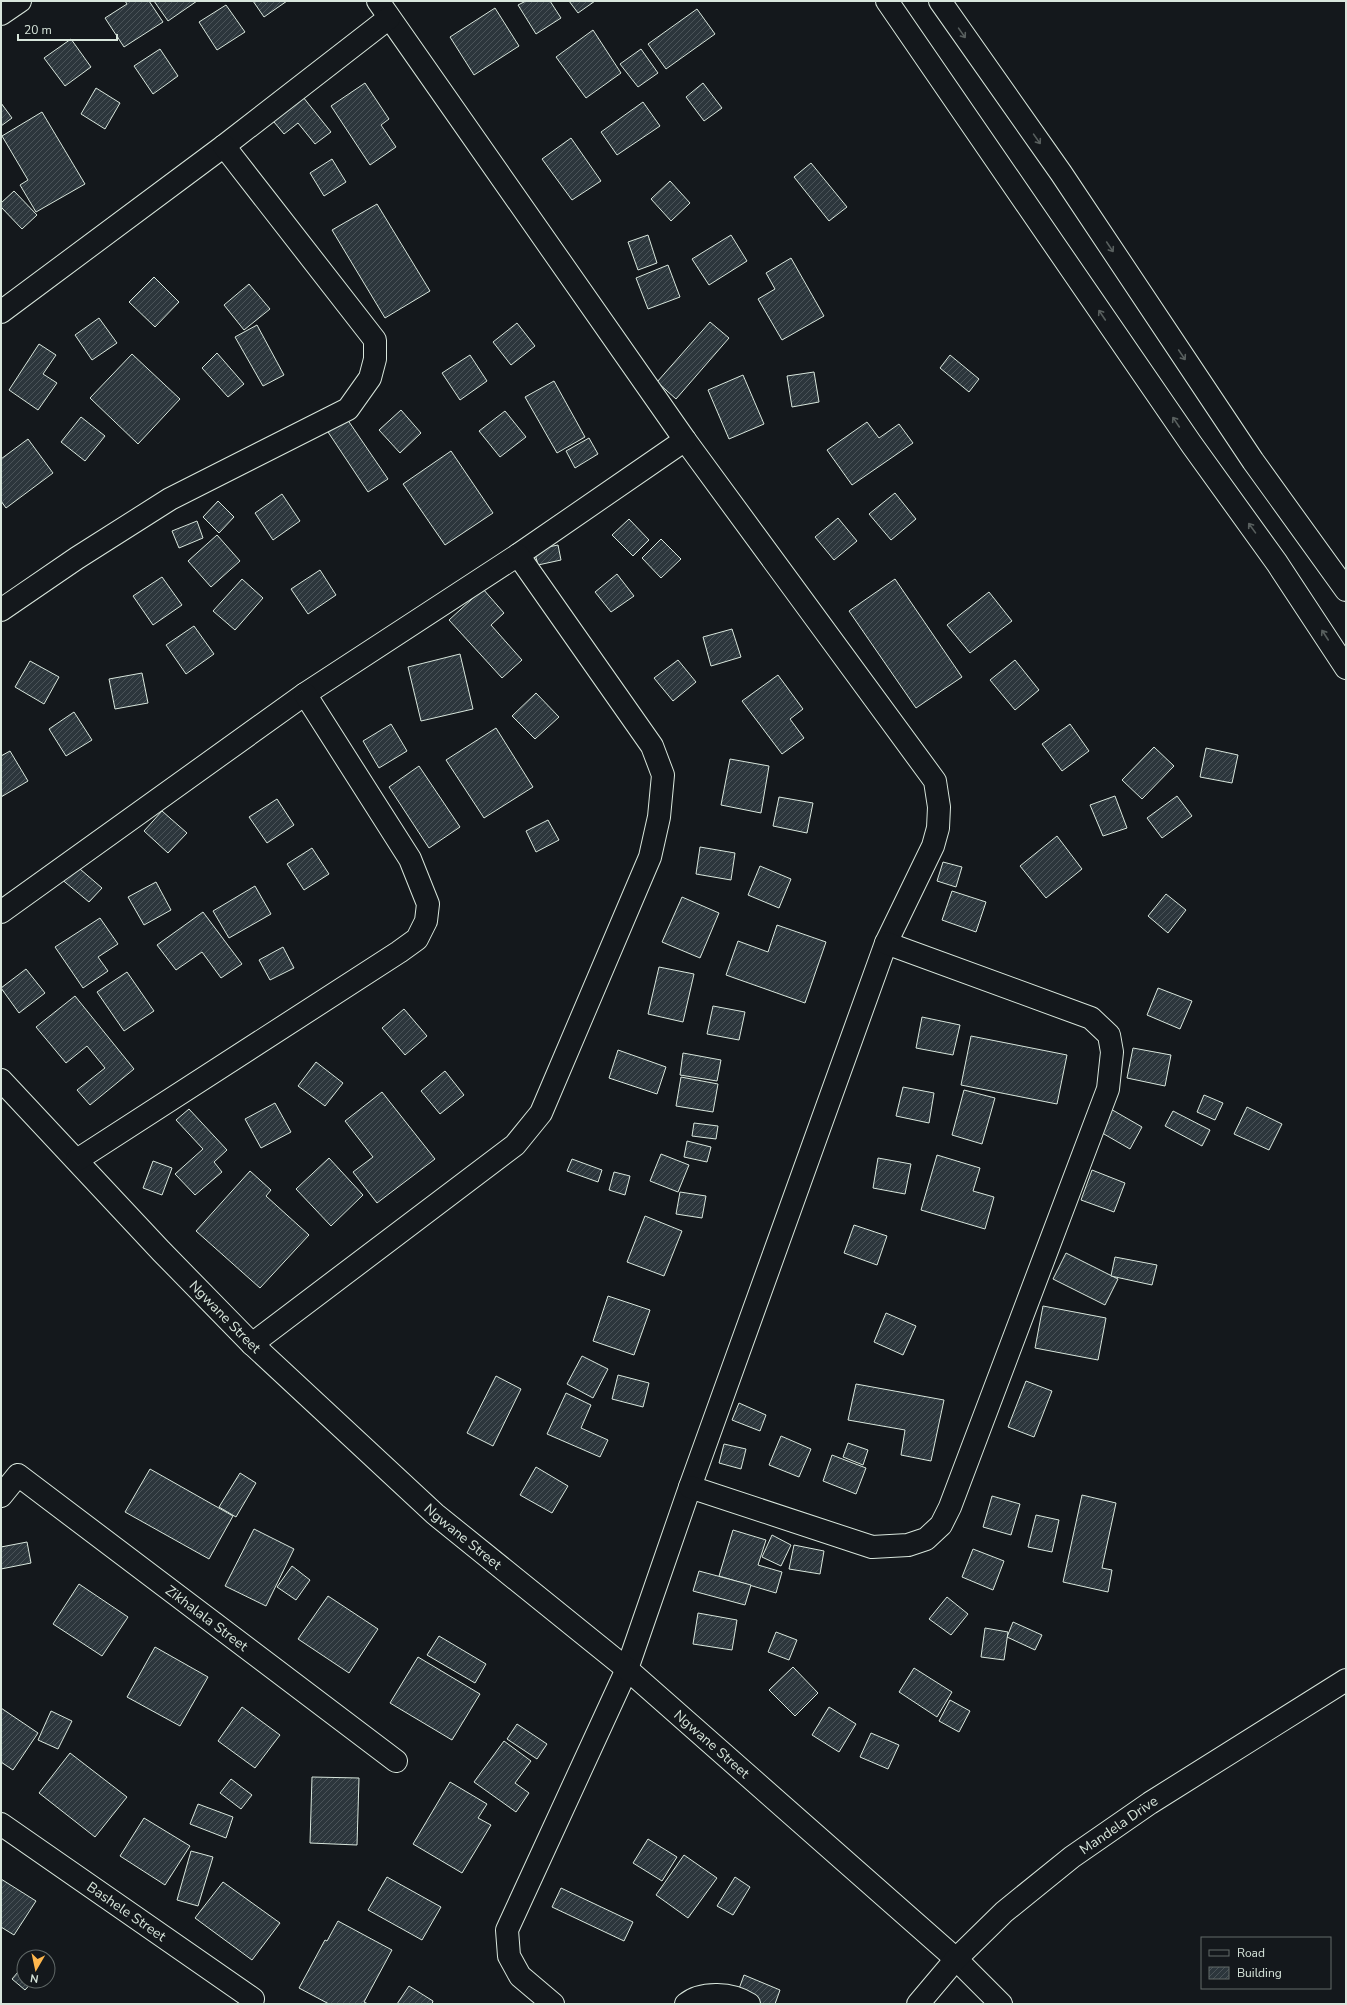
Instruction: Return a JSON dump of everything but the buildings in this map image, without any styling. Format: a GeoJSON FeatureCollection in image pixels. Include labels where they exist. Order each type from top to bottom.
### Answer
{"type":"FeatureCollection","features":[{"type":"Feature","properties":{"kind":"main road"},"geometry":{"type":"LineString","coordinates":[[1,14],[20,1]]}},
{"type":"Feature","properties":{"kind":"main road"},"geometry":{"type":"LineString","coordinates":[[888,1],[1192,445],[1278,563],[1346,668]]}},
{"type":"Feature","properties":{"kind":"main road"},"geometry":{"type":"LineString","coordinates":[[940,1],[1061,173],[1253,461],[1346,590]]}},
{"type":"Feature","properties":{"kind":"main road"},"geometry":{"type":"LineString","coordinates":[[1,312],[224,146],[384,9],[685,440],[935,780],[939,807],[938,828],[933,846],[886,943],[690,1487],[627,1669],[507,1930],[509,1956],[520,1976],[553,2004]]}},
{"type":"Feature","properties":{"kind":"main road"},"geometry":{"type":"LineString","coordinates":[[1,610],[77,558],[170,499],[348,409],[370,378],[375,359],[375,340],[224,146]]}},
{"type":"Feature","properties":{"kind":"main road"},"geometry":{"type":"LineString","coordinates":[[1,912],[305,694],[518,555],[685,440]]}},
{"type":"Feature","properties":{"kind":"main road"},"geometry":{"type":"LineString","coordinates":[[252,1344],[515,1145],[541,1114],[650,857],[659,817],[663,775],[652,746],[518,555]]}},
{"type":"Feature","properties":{"kind":"main road"},"geometry":{"type":"LineString","coordinates":[[77,1160],[399,952],[417,939],[426,921],[428,904],[410,859],[305,694]]}},
{"type":"Feature","properties":{"kind":"main road"},"geometry":{"type":"LineString","coordinates":[[690,1487],[872,1547],[908,1545],[926,1539],[941,1525],[950,1507],[1108,1089],[1112,1052],[1108,1035],[1091,1018],[886,943]]}},
{"type":"Feature","properties":{"kind":"main road","name":"Ngwane Street"},"geometry":{"type":"LineString","coordinates":[[1,1080],[161,1251],[252,1344],[435,1514],[627,1669],[956,1959],[1001,2004]]}},
{"type":"Feature","properties":{"kind":"main road","name":"Zikhalala Street"},"geometry":{"type":"LineString","coordinates":[[1,1496],[18,1475],[396,1761]]}},
{"type":"Feature","properties":{"kind":"main road","name":"Mandela Drive"},"geometry":{"type":"LineString","coordinates":[[918,2004],[956,1959],[1004,1912],[1072,1857],[1150,1802],[1346,1680]]}},
{"type":"Feature","properties":{"kind":"main road","name":"Bashele Street"},"geometry":{"type":"LineString","coordinates":[[1,1824],[253,1999]]}},
{"type":"Feature","properties":{"kind":"main road"},"geometry":{"type":"LineString","coordinates":[[686,2004],[691,2000],[714,1994],[742,2000],[749,2004]]}}]}
